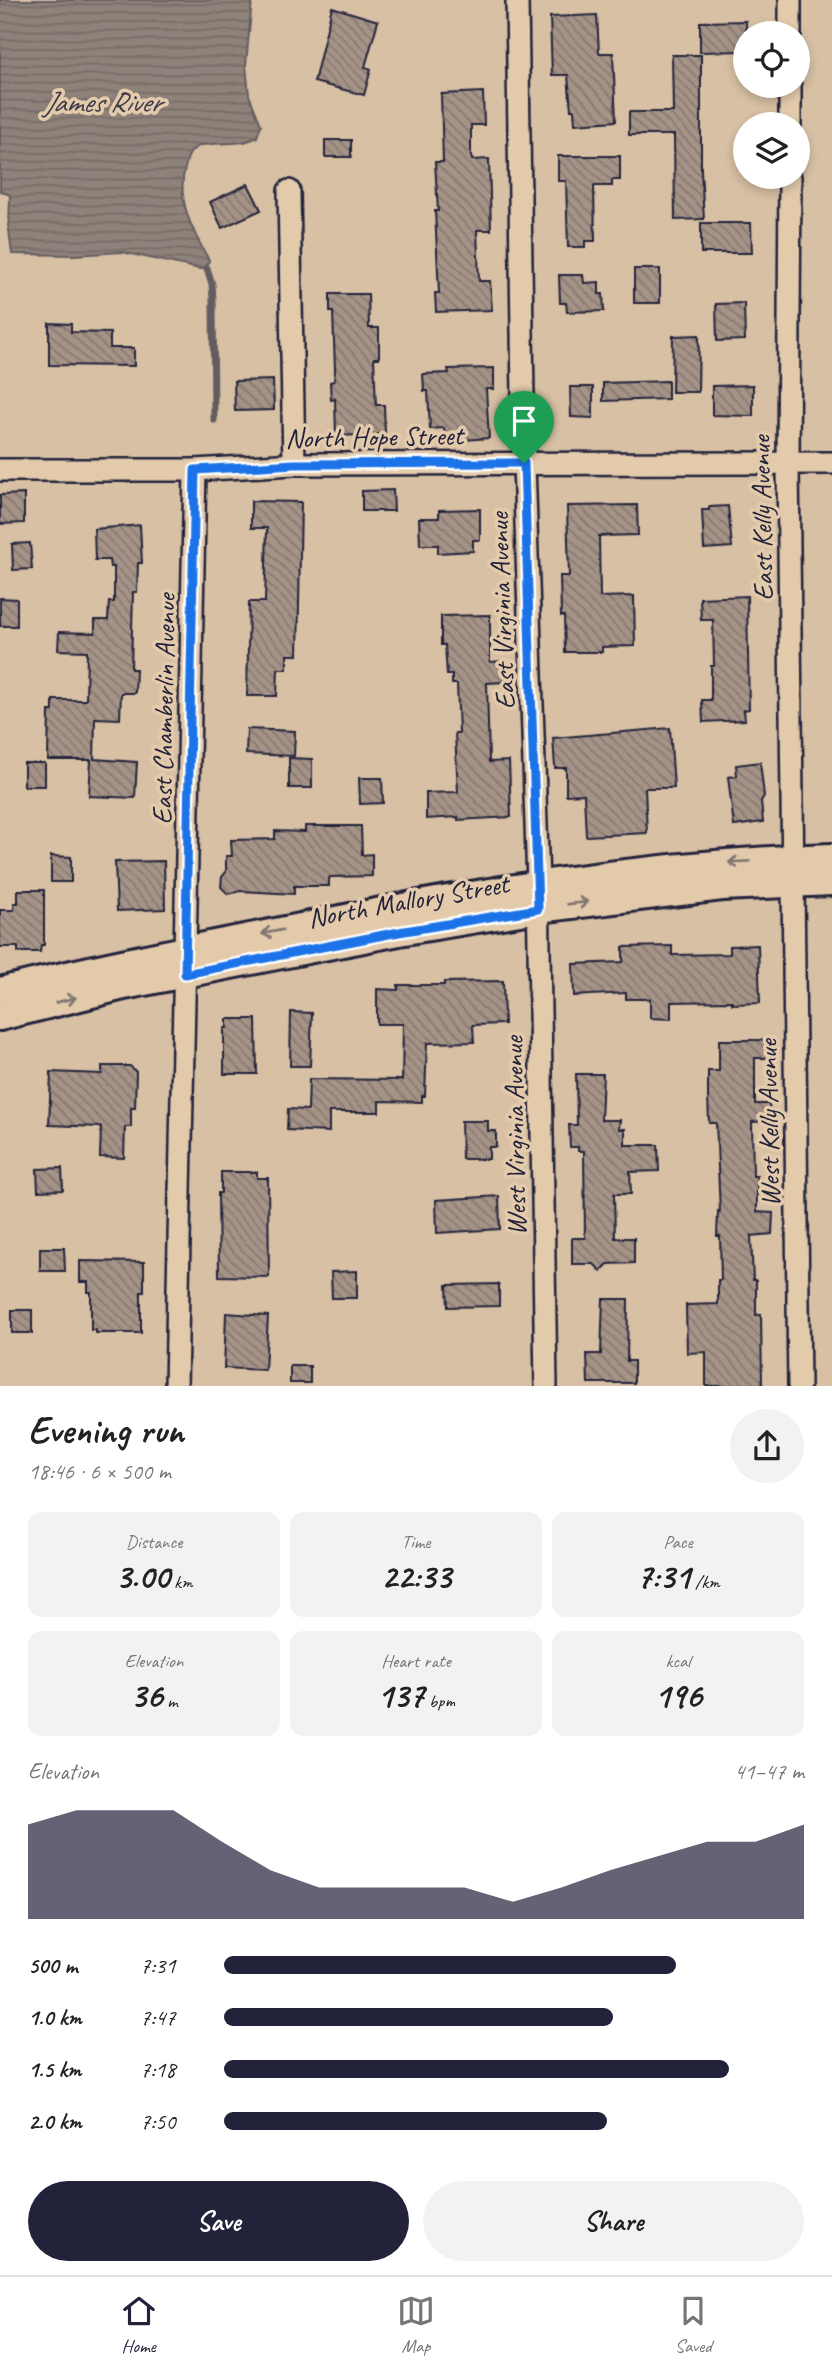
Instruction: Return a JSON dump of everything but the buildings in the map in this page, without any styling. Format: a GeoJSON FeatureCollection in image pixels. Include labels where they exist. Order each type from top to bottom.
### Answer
{"type":"FeatureCollection","features":[{"type":"Feature","properties":{"kind":"main road","name":"North Mallory Street"},"geometry":{"type":"LineString","coordinates":[[794,872],[832,857]]}},
{"type":"Feature","properties":{"kind":"main road","name":"North Mallory Street"},"geometry":{"type":"LineString","coordinates":[[0,991],[186,961],[393,908],[538,897],[672,868],[733,862],[794,872],[832,882]]}},
{"type":"Feature","properties":{"kind":"main road","name":"North Mallory Street"},"geometry":{"type":"LineString","coordinates":[[0,1017],[124,986],[186,961]]}},
{"type":"Feature","properties":{"kind":"street","name":"East Virginia Avenue"},"geometry":{"type":"LineString","coordinates":[[517,0],[524,463],[538,897]]}},
{"type":"Feature","properties":{"kind":"street"},"geometry":{"type":"LineString","coordinates":[[790,0],[790,21]]}},
{"type":"Feature","properties":{"kind":"street","name":"East Kelly Avenue"},"geometry":{"type":"LineString","coordinates":[[790,189],[788,464],[794,872]]}},
{"type":"Feature","properties":{"kind":"street"},"geometry":{"type":"LineString","coordinates":[[289,191],[294,464]]}},
{"type":"Feature","properties":{"kind":"street","name":"North Hope Street"},"geometry":{"type":"LineString","coordinates":[[0,470],[195,470],[294,464],[832,463]]}},
{"type":"Feature","properties":{"kind":"street","name":"East Chamberlin Avenue"},"geometry":{"type":"LineString","coordinates":[[176,1386],[195,470]]}},
{"type":"Feature","properties":{"kind":"street","name":"West Kelly Avenue"},"geometry":{"type":"LineString","coordinates":[[794,872],[799,1386]]}},
{"type":"Feature","properties":{"kind":"street","name":"West Virginia Avenue"},"geometry":{"type":"LineString","coordinates":[[538,897],[546,1386]]}},
{"type":"Feature","properties":{"kind":"water","name":"James River"},"geometry":{"type":"Polygon","coordinates":[[[0,0],[252,0],[246,65],[249,95],[261,125],[257,137],[242,142],[199,146],[188,158],[183,180],[184,204],[209,260],[207,268],[200,269],[122,252],[74,255],[12,254],[9,230],[10,195],[0,191],[0,0]]]}},
{"type":"Feature","properties":{"kind":"waterway"},"geometry":{"type":"LineString","coordinates":[[207,268],[213,300],[214,420]]}},
{"type":"Feature","properties":{"kind":"route"},"geometry":{"type":"LineString","coordinates":[[524,463],[538,909],[399,932],[185,974],[195,470],[294,464],[524,463]]}}]}
